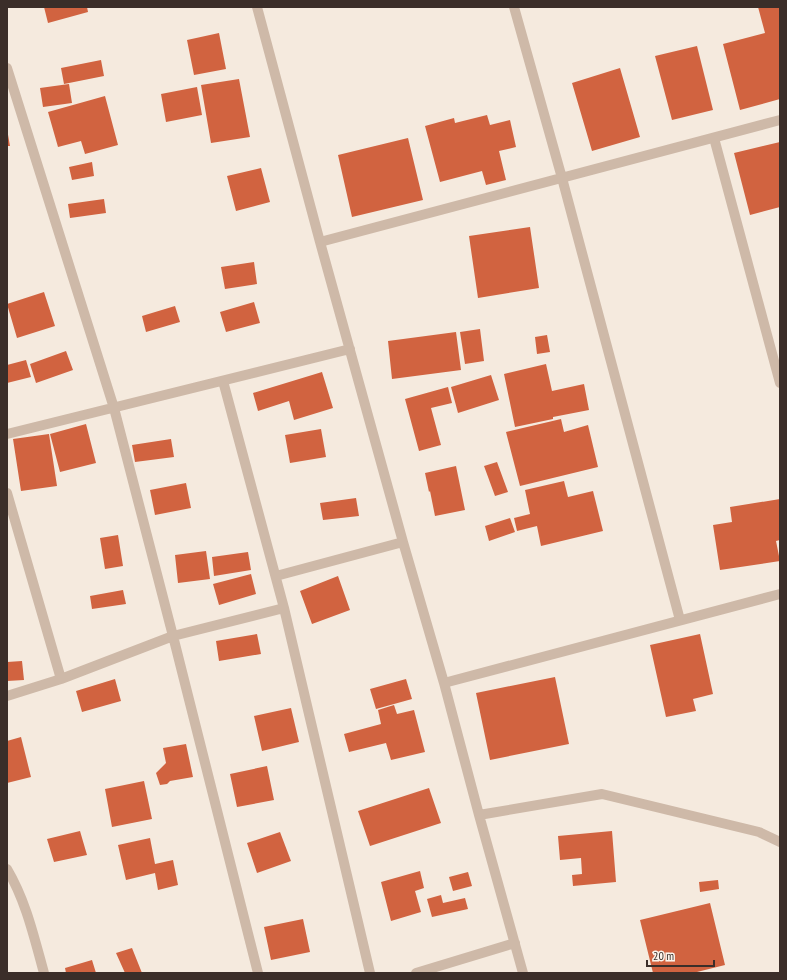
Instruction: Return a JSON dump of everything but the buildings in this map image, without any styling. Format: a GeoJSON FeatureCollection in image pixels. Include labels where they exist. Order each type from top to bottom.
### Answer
{"type":"FeatureCollection","features":[{"type":"Feature","properties":{"kind":"street"},"geometry":{"type":"LineString","coordinates":[[257,7],[320,242],[403,542],[444,683],[523,973]]}},
{"type":"Feature","properties":{"kind":"street"},"geometry":{"type":"LineString","coordinates":[[514,7],[562,178],[680,620]]}},
{"type":"Feature","properties":{"kind":"street"},"geometry":{"type":"LineString","coordinates":[[7,68],[114,408],[258,973]]}},
{"type":"Feature","properties":{"kind":"street"},"geometry":{"type":"LineString","coordinates":[[320,242],[780,120]]}},
{"type":"Feature","properties":{"kind":"street"},"geometry":{"type":"LineString","coordinates":[[714,138],[780,383]]}},
{"type":"Feature","properties":{"kind":"street"},"geometry":{"type":"LineString","coordinates":[[7,434],[350,349]]}},
{"type":"Feature","properties":{"kind":"street"},"geometry":{"type":"LineString","coordinates":[[223,381],[284,608],[370,973]]}},
{"type":"Feature","properties":{"kind":"street"},"geometry":{"type":"LineString","coordinates":[[7,493],[61,680]]}},
{"type":"Feature","properties":{"kind":"street"},"geometry":{"type":"LineString","coordinates":[[276,576],[403,542]]}},
{"type":"Feature","properties":{"kind":"street"},"geometry":{"type":"LineString","coordinates":[[444,683],[780,594]]}},
{"type":"Feature","properties":{"kind":"street"},"geometry":{"type":"LineString","coordinates":[[7,696],[61,680],[173,636],[284,608]]}},
{"type":"Feature","properties":{"kind":"street"},"geometry":{"type":"LineString","coordinates":[[479,815],[602,794],[759,832],[780,842]]}},
{"type":"Feature","properties":{"kind":"street"},"geometry":{"type":"LineString","coordinates":[[7,869],[17,886],[26,910],[44,973]]}},
{"type":"Feature","properties":{"kind":"street"},"geometry":{"type":"LineString","coordinates":[[416,973],[515,943]]}}]}
